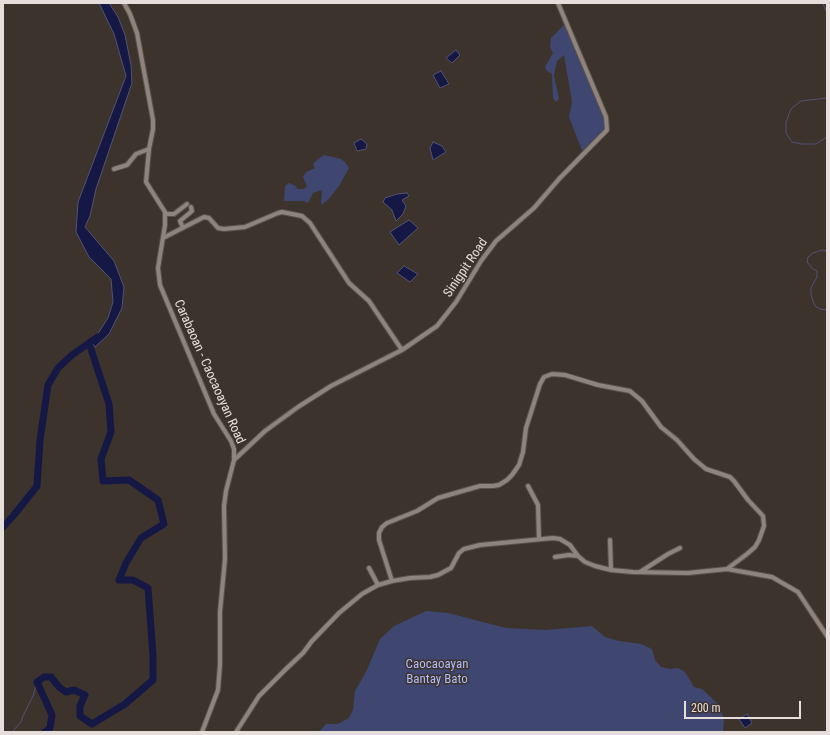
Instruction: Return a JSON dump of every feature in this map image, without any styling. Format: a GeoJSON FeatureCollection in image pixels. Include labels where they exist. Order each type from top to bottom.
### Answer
{"type":"FeatureCollection","features":[{"type":"Feature","properties":{"kind":"street"},"geometry":{"type":"LineString","coordinates":[[124,3],[137,33],[148,89],[153,129],[149,149],[146,182],[166,214],[174,214],[189,205],[192,211],[180,220],[183,228]]}},
{"type":"Feature","properties":{"kind":"street","name":"Sinigpit Road"},"geometry":{"type":"LineString","coordinates":[[234,460],[264,431],[298,407],[331,386],[402,350],[437,326],[456,302],[481,261],[496,240],[534,208],[607,130],[606,117],[558,3]]}},
{"type":"Feature","properties":{"kind":"street"},"geometry":{"type":"LineString","coordinates":[[114,170],[129,163],[136,154],[149,149]]}},
{"type":"Feature","properties":{"kind":"street"},"geometry":{"type":"LineString","coordinates":[[163,238],[204,217],[209,218],[218,228],[224,229],[245,227],[282,212],[302,216],[310,223],[349,283],[368,300],[402,350]]}},
{"type":"Feature","properties":{"kind":"street","name":"Carabaoan - Caocaoayan Road"},"geometry":{"type":"LineString","coordinates":[[166,214],[158,268],[158,277],[161,290],[214,414],[231,441],[234,449],[234,460],[226,491],[224,506],[225,559],[220,612],[218,690],[202,732]]}},
{"type":"Feature","properties":{"kind":"street"},"geometry":{"type":"LineString","coordinates":[[392,581],[379,540],[379,533],[382,527],[387,523],[417,511],[438,498],[480,486],[499,485],[512,475],[523,452],[526,428],[540,384],[544,377],[552,374],[565,375],[598,385],[630,391],[642,401],[661,427],[678,440],[694,459],[706,469],[730,477],[734,481],[763,516],[764,526],[760,540],[748,554],[727,569]]}},
{"type":"Feature","properties":{"kind":"street"},"geometry":{"type":"LineString","coordinates":[[528,486],[538,505],[539,539]]}},
{"type":"Feature","properties":{"kind":"street"},"geometry":{"type":"LineString","coordinates":[[236,732],[259,696],[303,653],[312,641],[350,603],[378,585],[392,581],[430,577],[445,572],[451,568],[459,553],[470,547],[539,539],[560,539],[570,545],[578,556],[586,562],[610,570],[688,573],[727,569],[772,577],[798,592],[827,636]]}},
{"type":"Feature","properties":{"kind":"street"},"geometry":{"type":"LineString","coordinates":[[610,540],[610,570]]}},
{"type":"Feature","properties":{"kind":"street"},"geometry":{"type":"LineString","coordinates":[[640,572],[680,548]]}},
{"type":"Feature","properties":{"kind":"street"},"geometry":{"type":"LineString","coordinates":[[555,557],[569,555],[578,556]]}},
{"type":"Feature","properties":{"kind":"street"},"geometry":{"type":"LineString","coordinates":[[369,568],[378,585]]}},
{"type":"Feature","properties":{"kind":"green space"},"geometry":{"type":"Polygon","coordinates":[[[565,24],[605,117],[605,130],[583,153],[569,117],[572,102],[564,55],[557,61],[554,75],[559,99],[556,102],[553,98],[552,74],[547,71],[545,67],[553,53],[550,47],[551,38],[565,24]]]}},
{"type":"Feature","properties":{"kind":"green space"},"geometry":{"type":"Polygon","coordinates":[[[324,155],[341,159],[349,168],[339,186],[327,201],[321,205],[322,190],[313,193],[308,203],[303,201],[284,201],[285,186],[289,183],[296,186],[297,189],[304,189],[307,186],[303,177],[306,172],[315,168],[313,164],[324,155]]]}},
{"type":"Feature","properties":{"kind":"green space","name":"Caocaoayan Bantay Bato"},"geometry":{"type":"Polygon","coordinates":[[[426,611],[448,613],[506,628],[546,630],[592,626],[605,637],[619,641],[641,644],[652,649],[655,660],[661,667],[670,669],[678,668],[685,672],[694,687],[702,689],[720,706],[724,720],[723,732],[319,732],[326,724],[338,724],[349,718],[353,710],[355,691],[366,672],[380,639],[394,626],[426,611]]]}},
{"type":"Feature","properties":{"kind":"shaded area"},"geometry":{"type":"Polygon","coordinates":[[[99,3],[109,3],[118,17],[125,35],[131,65],[132,83],[96,189],[90,216],[85,227],[114,261],[124,287],[122,308],[109,334],[95,347],[90,339],[97,335],[108,318],[113,302],[111,279],[89,257],[76,232],[78,202],[126,76],[114,34],[99,3]]]}},
{"type":"Feature","properties":{"kind":"shaded area"},"geometry":{"type":"Polygon","coordinates":[[[456,50],[460,55],[452,63],[446,58],[456,50]]]}},
{"type":"Feature","properties":{"kind":"shaded area"},"geometry":{"type":"Polygon","coordinates":[[[441,71],[449,84],[440,88],[433,75],[441,71]]]}},
{"type":"Feature","properties":{"kind":"shaded area"},"geometry":{"type":"Polygon","coordinates":[[[361,139],[367,144],[366,149],[357,151],[354,143],[361,139]]]}},
{"type":"Feature","properties":{"kind":"shaded area"},"geometry":{"type":"Polygon","coordinates":[[[433,142],[442,146],[446,152],[433,160],[430,148],[433,142]]]}},
{"type":"Feature","properties":{"kind":"shaded area"},"geometry":{"type":"Polygon","coordinates":[[[407,193],[409,196],[402,200],[406,206],[403,214],[396,221],[392,210],[383,202],[385,198],[397,194],[407,193]]]}},
{"type":"Feature","properties":{"kind":"shaded area"},"geometry":{"type":"Polygon","coordinates":[[[409,220],[418,228],[399,245],[390,232],[409,220]]]}},
{"type":"Feature","properties":{"kind":"shaded area"},"geometry":{"type":"Polygon","coordinates":[[[404,266],[418,274],[410,282],[397,273],[404,266]]]}},
{"type":"Feature","properties":{"kind":"shaded area"},"geometry":{"type":"Polygon","coordinates":[[[747,714],[752,723],[745,728],[739,719],[747,714]]]}},
{"type":"Feature","properties":{"kind":"waterway"},"geometry":{"type":"LineString","coordinates":[[823,3],[827,14]]}},
{"type":"Feature","properties":{"kind":"waterway"},"geometry":{"type":"LineString","coordinates":[[827,98],[801,101],[791,109],[786,122],[786,133],[792,142],[816,144],[827,137]]}},
{"type":"Feature","properties":{"kind":"waterway"},"geometry":{"type":"LineString","coordinates":[[827,251],[822,250],[813,253],[808,257],[807,262],[817,271],[817,277],[811,288],[811,294],[815,306],[820,309],[827,310]]}},
{"type":"Feature","properties":{"kind":"waterway"},"geometry":{"type":"LineString","coordinates":[[45,732],[50,728],[52,715],[37,682],[44,677],[51,677],[59,687],[66,692],[74,690],[85,695],[80,706],[80,716],[92,724],[125,704],[153,680],[153,655],[148,588],[133,580],[119,580],[126,563],[141,538],[164,524],[158,500],[129,480],[103,481],[101,459],[111,432],[109,404],[89,343],[98,337]]}},
{"type":"Feature","properties":{"kind":"waterway"},"geometry":{"type":"LineString","coordinates":[[3,527],[37,486],[40,440],[48,385],[58,368],[72,355],[89,343]]}},
{"type":"Feature","properties":{"kind":"waterway"},"geometry":{"type":"LineString","coordinates":[[12,732],[21,722],[33,696],[37,682]]}}]}
